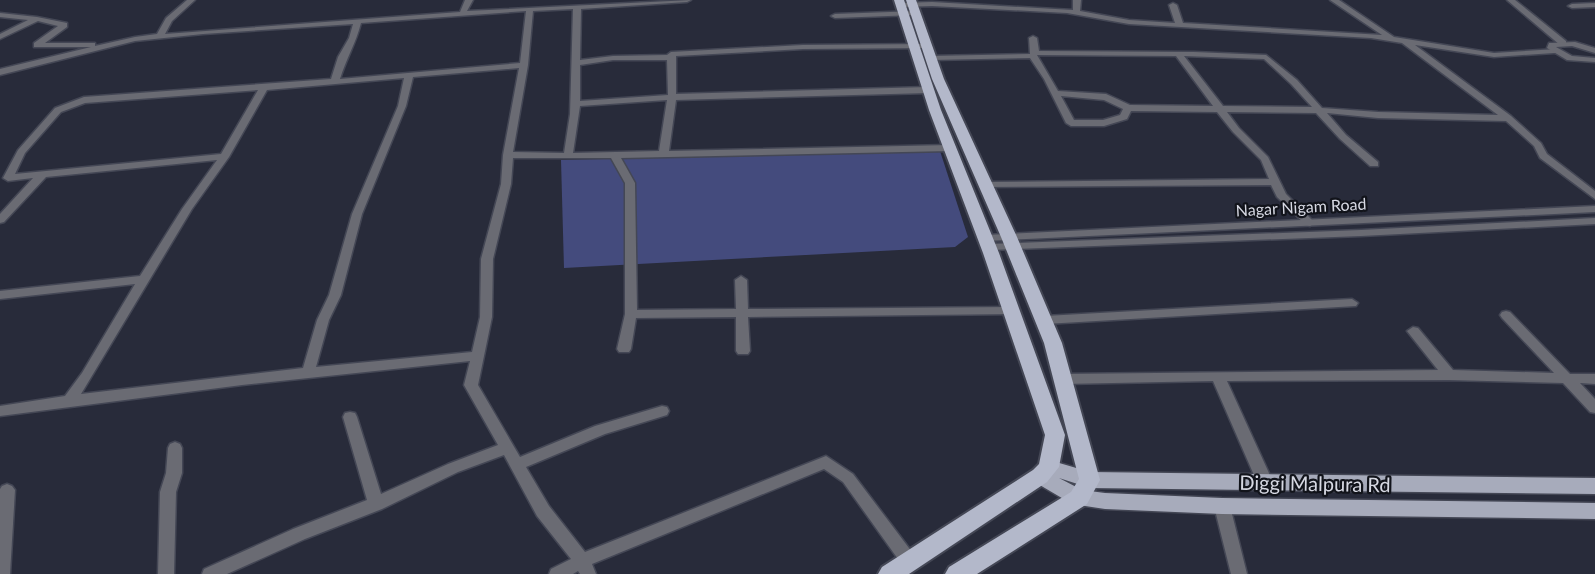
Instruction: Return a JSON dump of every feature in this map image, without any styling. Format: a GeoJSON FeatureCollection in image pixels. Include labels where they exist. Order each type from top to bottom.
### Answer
{"type":"FeatureCollection","features":[{"type":"Feature","properties":{"kind":"highway"},"geometry":{"type":"LineString","coordinates":[[907,6],[923,50],[1045,320],[1063,379],[1084,489],[957,574]]}},
{"type":"Feature","properties":{"kind":"highway"},"geometry":{"type":"LineString","coordinates":[[890,574],[1044,471],[1055,435],[987,242],[928,90],[923,50]]}},
{"type":"Feature","properties":{"kind":"main road","name":"Diggi Malpura Rd"},"geometry":{"type":"LineString","coordinates":[[1044,471],[1084,489],[1222,506],[1595,511]]}},
{"type":"Feature","properties":{"kind":"main road","name":"Diggi Malpura Rd"},"geometry":{"type":"LineString","coordinates":[[1084,489],[1265,482],[1595,486]]}},
{"type":"Feature","properties":{"kind":"street"},"geometry":{"type":"LineString","coordinates":[[159,37],[169,20],[191,0]]}},
{"type":"Feature","properties":{"kind":"street"},"geometry":{"type":"LineString","coordinates":[[462,15],[469,0]]}},
{"type":"Feature","properties":{"kind":"street"},"geometry":{"type":"LineString","coordinates":[[0,72],[135,39],[462,15],[530,9],[556,4],[577,7],[687,0]]}},
{"type":"Feature","properties":{"kind":"street"},"geometry":{"type":"LineString","coordinates":[[1076,13],[1077,0]]}},
{"type":"Feature","properties":{"kind":"street"},"geometry":{"type":"LineString","coordinates":[[1334,0],[1397,39],[1508,118],[1538,145],[1543,156],[1595,196]]}},
{"type":"Feature","properties":{"kind":"street"},"geometry":{"type":"LineString","coordinates":[[1511,0],[1563,43]]}},
{"type":"Feature","properties":{"kind":"street"},"geometry":{"type":"LineString","coordinates":[[835,16],[932,4],[1076,13],[1129,22],[1180,26],[1397,39],[1494,55],[1554,51],[1570,58],[1593,62]]}},
{"type":"Feature","properties":{"kind":"street"},"geometry":{"type":"LineString","coordinates":[[1173,5],[1180,26]]}},
{"type":"Feature","properties":{"kind":"street"},"geometry":{"type":"LineString","coordinates":[[1572,6],[1595,5]]}},
{"type":"Feature","properties":{"kind":"street"},"geometry":{"type":"LineString","coordinates":[[568,156],[575,114],[577,7]]}},
{"type":"Feature","properties":{"kind":"street"},"geometry":{"type":"LineString","coordinates":[[530,9],[524,65],[508,155],[506,184],[487,259],[486,317],[471,385],[543,511],[585,568]]}},
{"type":"Feature","properties":{"kind":"street"},"geometry":{"type":"LineString","coordinates":[[0,15],[64,25],[37,45],[112,45]]}},
{"type":"Feature","properties":{"kind":"street"},"geometry":{"type":"LineString","coordinates":[[0,37],[37,19]]}},
{"type":"Feature","properties":{"kind":"street"},"geometry":{"type":"LineString","coordinates":[[335,82],[342,57],[353,38],[357,23]]}},
{"type":"Feature","properties":{"kind":"street"},"geometry":{"type":"LineString","coordinates":[[1033,38],[1033,55],[1076,136]]}},
{"type":"Feature","properties":{"kind":"street"},"geometry":{"type":"LineString","coordinates":[[1554,51],[1552,45],[1563,43],[1594,50]]}},
{"type":"Feature","properties":{"kind":"street"},"geometry":{"type":"LineString","coordinates":[[664,153],[672,97],[671,54],[726,51],[923,50],[1033,55],[1178,54],[1266,57],[1294,82],[1343,137],[1374,164]]}},
{"type":"Feature","properties":{"kind":"street"},"geometry":{"type":"LineString","coordinates":[[1178,54],[1236,130],[1265,159],[1281,195],[1310,223]]}},
{"type":"Feature","properties":{"kind":"street"},"geometry":{"type":"LineString","coordinates":[[575,63],[623,57],[672,57]]}},
{"type":"Feature","properties":{"kind":"street"},"geometry":{"type":"LineString","coordinates":[[224,157],[8,178],[21,152],[58,110],[84,100],[335,82],[524,65]]}},
{"type":"Feature","properties":{"kind":"street"},"geometry":{"type":"LineString","coordinates":[[308,373],[323,320],[335,295],[357,214],[402,106],[409,76]]}},
{"type":"Feature","properties":{"kind":"street"},"geometry":{"type":"LineString","coordinates":[[70,400],[87,376],[187,209],[224,157],[264,87]]}},
{"type":"Feature","properties":{"kind":"street"},"geometry":{"type":"LineString","coordinates":[[574,104],[672,97],[928,90]]}},
{"type":"Feature","properties":{"kind":"street"},"geometry":{"type":"LineString","coordinates":[[1054,93],[1106,97],[1128,108],[1318,110],[1412,116],[1508,118]]}},
{"type":"Feature","properties":{"kind":"street"},"geometry":{"type":"LineString","coordinates":[[1071,123],[1104,123],[1124,117],[1128,108]]}},
{"type":"Feature","properties":{"kind":"street"},"geometry":{"type":"LineString","coordinates":[[508,155],[568,156],[950,148]]}},
{"type":"Feature","properties":{"kind":"street"},"geometry":{"type":"LineString","coordinates":[[614,154],[630,183],[631,314],[624,349]]}},
{"type":"Feature","properties":{"kind":"street"},"geometry":{"type":"LineString","coordinates":[[0,220],[43,174]]}},
{"type":"Feature","properties":{"kind":"street"},"geometry":{"type":"LineString","coordinates":[[985,185],[1275,182]]}},
{"type":"Feature","properties":{"kind":"street","name":"Nagar Nigam Road"},"geometry":{"type":"LineString","coordinates":[[1011,242],[1310,223],[1595,209]]}},
{"type":"Feature","properties":{"kind":"street","name":"Nagar Nigam Road"},"geometry":{"type":"LineString","coordinates":[[1011,242],[1361,233],[1595,221]]}},
{"type":"Feature","properties":{"kind":"street"},"geometry":{"type":"LineString","coordinates":[[987,242],[1011,242]]}},
{"type":"Feature","properties":{"kind":"street"},"geometry":{"type":"LineString","coordinates":[[0,295],[144,279]]}},
{"type":"Feature","properties":{"kind":"street"},"geometry":{"type":"LineString","coordinates":[[741,280],[743,351]]}},
{"type":"Feature","properties":{"kind":"street"},"geometry":{"type":"LineString","coordinates":[[1045,320],[1352,303]]}},
{"type":"Feature","properties":{"kind":"street"},"geometry":{"type":"LineString","coordinates":[[631,314],[1012,311]]}},
{"type":"Feature","properties":{"kind":"street"},"geometry":{"type":"LineString","coordinates":[[1506,315],[1595,408]]}},
{"type":"Feature","properties":{"kind":"street"},"geometry":{"type":"LineString","coordinates":[[1413,331],[1449,375]]}},
{"type":"Feature","properties":{"kind":"street"},"geometry":{"type":"LineString","coordinates":[[0,411],[70,400],[369,364],[478,356]]}},
{"type":"Feature","properties":{"kind":"street"},"geometry":{"type":"LineString","coordinates":[[1063,379],[1449,375],[1595,379]]}},
{"type":"Feature","properties":{"kind":"street"},"geometry":{"type":"LineString","coordinates":[[1218,376],[1265,482]]}},
{"type":"Feature","properties":{"kind":"street"},"geometry":{"type":"LineString","coordinates":[[516,465],[600,430],[662,411]]}},
{"type":"Feature","properties":{"kind":"street"},"geometry":{"type":"LineString","coordinates":[[350,417],[376,504]]}},
{"type":"Feature","properties":{"kind":"street"},"geometry":{"type":"LineString","coordinates":[[166,574],[168,492],[174,473],[175,448]]}},
{"type":"Feature","properties":{"kind":"street"},"geometry":{"type":"LineString","coordinates":[[210,574],[299,534],[376,504],[453,468],[507,448]]}},
{"type":"Feature","properties":{"kind":"street"},"geometry":{"type":"LineString","coordinates":[[557,574],[585,568],[826,462],[848,478],[909,561]]}},
{"type":"Feature","properties":{"kind":"street"},"geometry":{"type":"LineString","coordinates":[[2,574],[7,490]]}},
{"type":"Feature","properties":{"kind":"street"},"geometry":{"type":"LineString","coordinates":[[1222,506],[1239,574]]}},
{"type":"Feature","properties":{"kind":"shaded area"},"geometry":{"type":"Polygon","coordinates":[[[940,151],[968,237],[955,247],[564,268],[561,160],[940,151]]]}}]}
